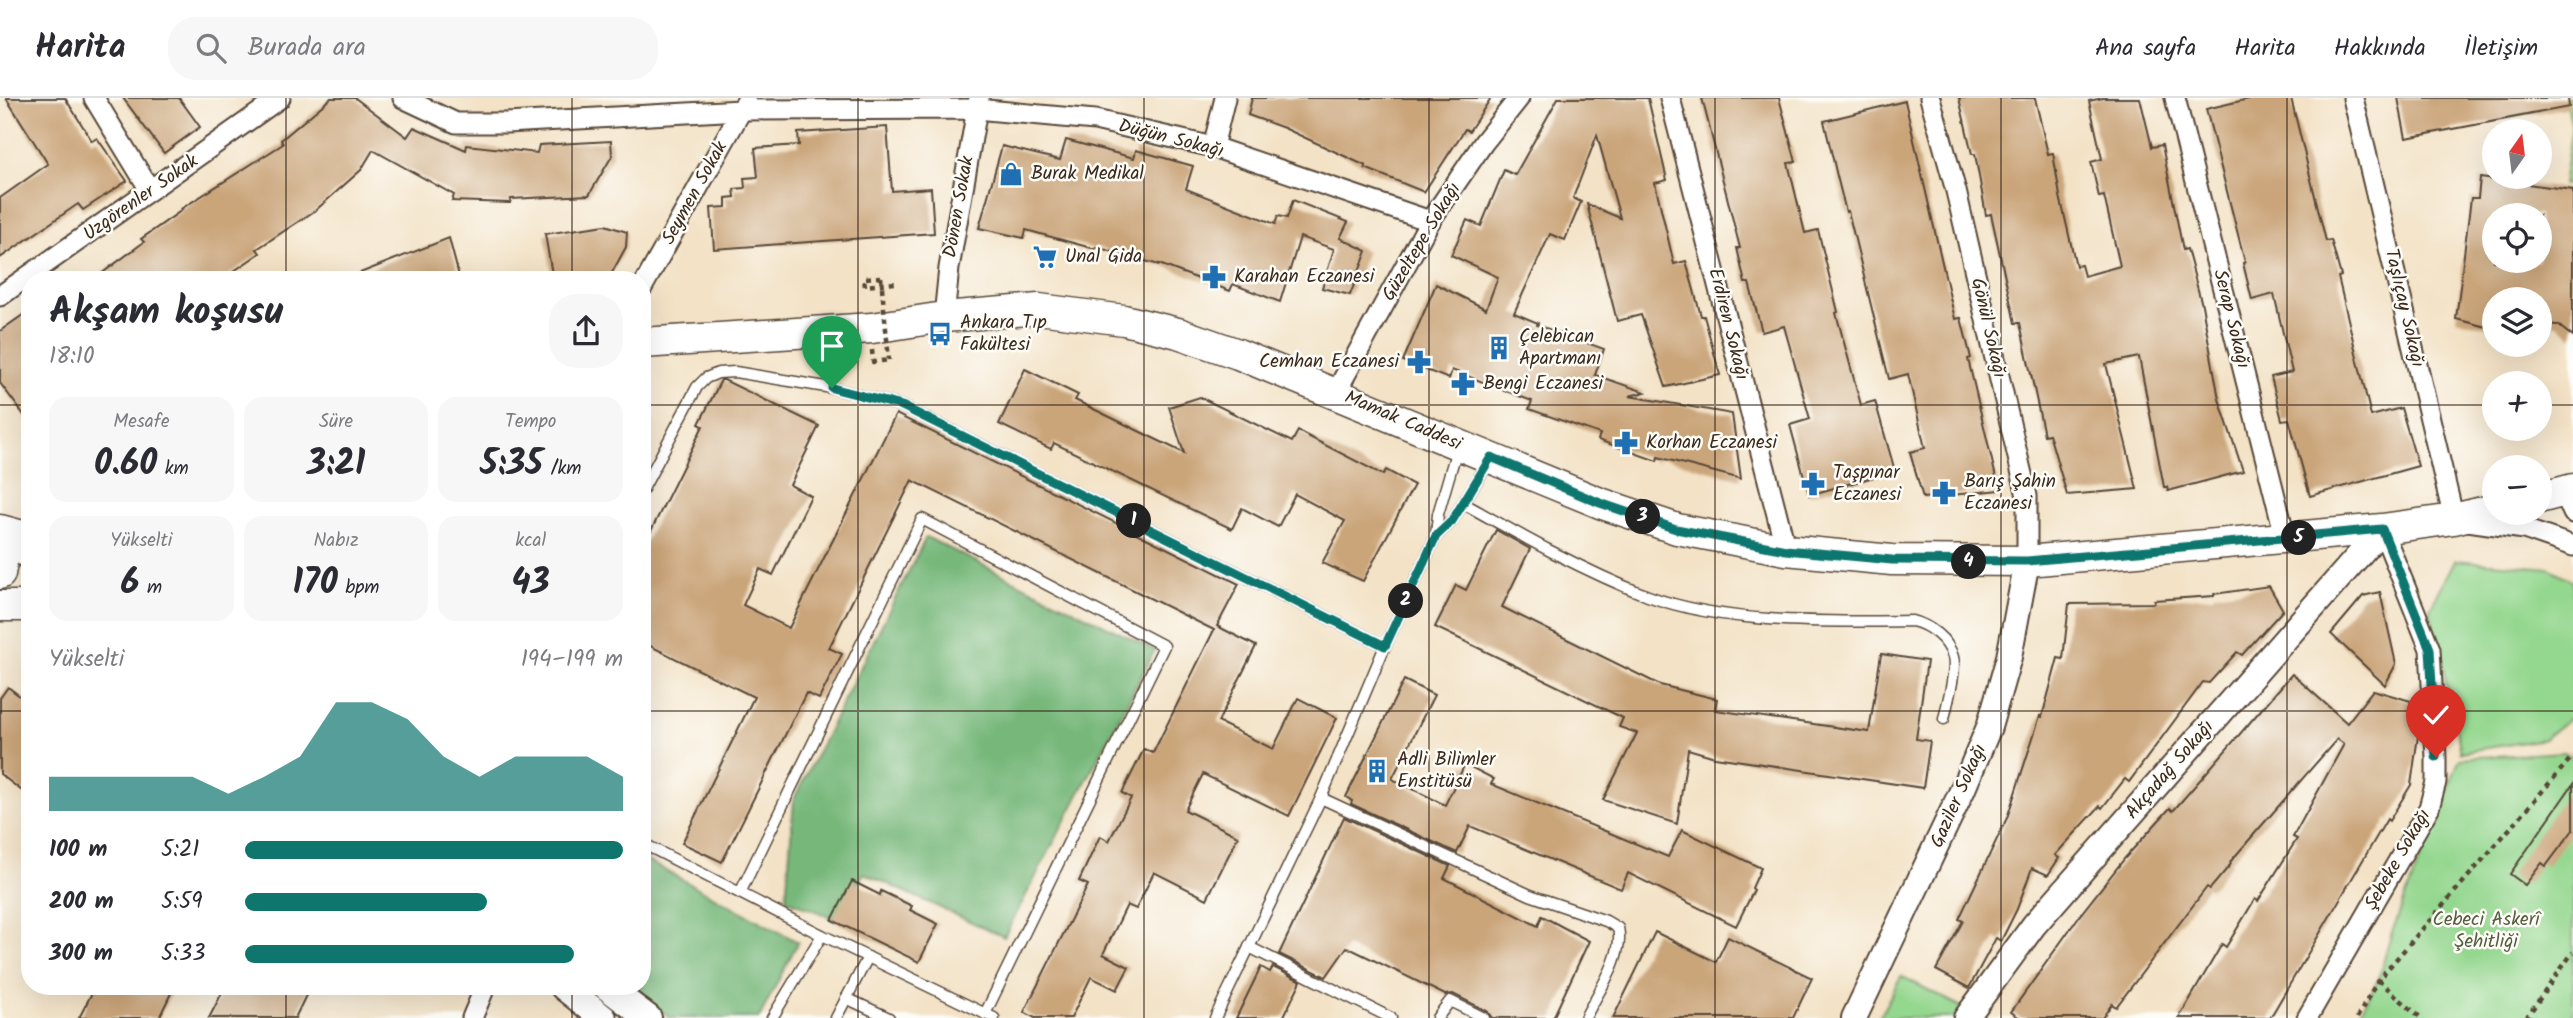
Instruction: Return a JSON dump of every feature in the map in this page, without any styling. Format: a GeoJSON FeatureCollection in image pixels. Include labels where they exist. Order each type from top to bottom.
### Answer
{"type":"FeatureCollection","features":[{"type":"Feature","properties":{"kind":"main road","name":"Mamak Caddesi"},"geometry":{"type":"LineString","coordinates":[[651,342],[872,328],[944,317],[1039,309],[1124,320],[1178,333],[1336,393],[1600,503],[1676,529],[1786,550],[1892,560],[2027,561],[2286,540],[2454,519],[2482,512]]}},
{"type":"Feature","properties":{"kind":"main road"},"geometry":{"type":"LineString","coordinates":[[0,531],[21,536]]}},
{"type":"Feature","properties":{"kind":"main road"},"geometry":{"type":"LineString","coordinates":[[0,531],[21,549]]}},
{"type":"Feature","properties":{"kind":"main road"},"geometry":{"type":"LineString","coordinates":[[0,542],[3,557],[0,575]]}},
{"type":"Feature","properties":{"kind":"main road"},"geometry":{"type":"LineString","coordinates":[[0,606],[21,606]]}},
{"type":"Feature","properties":{"kind":"main road"},"geometry":{"type":"LineString","coordinates":[[0,613],[21,619]]}},
{"type":"Feature","properties":{"kind":"main road"},"geometry":{"type":"LineString","coordinates":[[574,995],[603,1018]]}},
{"type":"Feature","properties":{"kind":"main road"},"geometry":{"type":"LineString","coordinates":[[618,995],[648,1018]]}},
{"type":"Feature","properties":{"kind":"street"},"geometry":{"type":"LineString","coordinates":[[94,98],[150,190]]}},
{"type":"Feature","properties":{"kind":"street","name":"Uzgörenler Sokak"},"geometry":{"type":"LineString","coordinates":[[35,271],[280,98]]}},
{"type":"Feature","properties":{"kind":"street","name":"Düğün Sokağı"},"geometry":{"type":"LineString","coordinates":[[403,98],[456,123],[506,123],[745,104],[978,103],[1095,120],[1213,147],[1430,221]]}},
{"type":"Feature","properties":{"kind":"street"},"geometry":{"type":"LineString","coordinates":[[1213,147],[1225,98]]}},
{"type":"Feature","properties":{"kind":"street","name":"Güzeltepe Sokağı"},"geometry":{"type":"LineString","coordinates":[[1336,393],[1430,221],[1484,142],[1519,98]]}},
{"type":"Feature","properties":{"kind":"street","name":"Erdiren Sokağı"},"geometry":{"type":"LineString","coordinates":[[1670,98],[1786,550]]}},
{"type":"Feature","properties":{"kind":"street","name":"Gönül Sokağı"},"geometry":{"type":"LineString","coordinates":[[1930,98],[1956,191],[2027,496],[2027,561]]}},
{"type":"Feature","properties":{"kind":"street","name":"Serap Sokağı"},"geometry":{"type":"LineString","coordinates":[[2175,98],[2286,540]]}},
{"type":"Feature","properties":{"kind":"street","name":"Taşlıçay Sokağı"},"geometry":{"type":"LineString","coordinates":[[2353,98],[2454,519]]}},
{"type":"Feature","properties":{"kind":"street","name":"Dönen Sokak"},"geometry":{"type":"LineString","coordinates":[[944,317],[949,268],[978,103]]}},
{"type":"Feature","properties":{"kind":"street","name":"Seymen Sokak"},"geometry":{"type":"LineString","coordinates":[[651,272],[745,104]]}},
{"type":"Feature","properties":{"kind":"street","name":"Uzgörenler Sokak"},"geometry":{"type":"LineString","coordinates":[[0,296],[21,281]]}},
{"type":"Feature","properties":{"kind":"street"},"geometry":{"type":"LineString","coordinates":[[2454,519],[2524,529],[2573,546]]}},
{"type":"Feature","properties":{"kind":"street","name":"Akçadağ Sokağı"},"geometry":{"type":"LineString","coordinates":[[1966,1018],[2034,925],[2382,529]]}},
{"type":"Feature","properties":{"kind":"street","name":"Şebeke Sokağı"},"geometry":{"type":"LineString","coordinates":[[2308,1018],[2429,808],[2436,782],[2430,649],[2382,529]]}},
{"type":"Feature","properties":{"kind":"street","name":"Gaziler Sokağı"},"geometry":{"type":"LineString","coordinates":[[1854,1018],[1951,816],[1989,727],[2009,657],[2027,561]]}},
{"type":"Feature","properties":{"kind":"street"},"geometry":{"type":"LineString","coordinates":[[472,1018],[482,995]]}},
{"type":"Feature","properties":{"kind":"lane"},"geometry":{"type":"LineString","coordinates":[[651,474],[697,387],[718,373],[735,372],[832,388],[902,406],[1385,646]]}},
{"type":"Feature","properties":{"kind":"lane"},"geometry":{"type":"LineString","coordinates":[[1215,1018],[1321,797],[1385,646],[1436,536],[1438,514],[1458,444]]}},
{"type":"Feature","properties":{"kind":"lane"},"geometry":{"type":"LineString","coordinates":[[1436,536],[1452,521],[1491,457]]}},
{"type":"Feature","properties":{"kind":"lane"},"geometry":{"type":"LineString","coordinates":[[1463,503],[1533,543],[1650,596],[1718,613],[1824,622],[1912,621],[1924,624],[1944,641],[1954,658],[1944,719]]}},
{"type":"Feature","properties":{"kind":"lane"},"geometry":{"type":"LineString","coordinates":[[651,848],[822,935],[990,1016],[1164,646],[922,519],[740,893]]}},
{"type":"Feature","properties":{"kind":"lane"},"geometry":{"type":"LineString","coordinates":[[1321,797],[1519,890],[1606,921],[1618,928],[1619,951],[1585,1018]]}},
{"type":"Feature","properties":{"kind":"lane"},"geometry":{"type":"LineString","coordinates":[[772,1018],[822,935]]}},
{"type":"Feature","properties":{"kind":"lane"},"geometry":{"type":"LineString","coordinates":[[1249,947],[1391,1018]]}},
{"type":"Feature","properties":{"kind":"lane"},"geometry":{"type":"LineString","coordinates":[[836,1018],[868,957]]}},
{"type":"Feature","properties":{"kind":"lane"},"geometry":{"type":"LineString","coordinates":[[846,998],[889,1018]]}},
{"type":"Feature","properties":{"kind":"lane"},"geometry":{"type":"LineString","coordinates":[[1437,1018],[1450,1001],[1484,1018]]}},
{"type":"Feature","properties":{"kind":"path"},"geometry":{"type":"LineString","coordinates":[[889,360],[881,277],[864,278],[865,286],[896,284]]}},
{"type":"Feature","properties":{"kind":"path"},"geometry":{"type":"LineString","coordinates":[[2357,1018],[2378,980],[2571,763],[2573,756]]}},
{"type":"Feature","properties":{"kind":"path"},"geometry":{"type":"LineString","coordinates":[[2526,1018],[2573,952]]}},
{"type":"Feature","properties":{"kind":"path"},"geometry":{"type":"LineString","coordinates":[[2378,980],[2421,1018]]}},
{"type":"Feature","properties":{"kind":"green space"},"geometry":{"type":"Polygon","coordinates":[[[2566,98],[2573,98],[2573,185],[2563,184],[2572,127],[2566,98]]]}},
{"type":"Feature","properties":{"kind":"green space"},"geometry":{"type":"Polygon","coordinates":[[[926,537],[1155,650],[1004,937],[864,873],[838,920],[786,899],[794,799],[926,537]]]}},
{"type":"Feature","properties":{"kind":"green space"},"geometry":{"type":"Polygon","coordinates":[[[2455,560],[2549,568],[2573,581],[2573,716],[2544,739],[2461,752],[2430,609],[2455,560]]]}},
{"type":"Feature","properties":{"kind":"green space","name":"Cebeci Askerî Şehitliği"},"geometry":{"type":"Polygon","coordinates":[[[2565,752],[2573,758],[2573,1018],[2357,1018],[2378,980],[2392,932],[2460,758],[2565,752]]]}},
{"type":"Feature","properties":{"kind":"green space"},"geometry":{"type":"Polygon","coordinates":[[[651,863],[798,942],[759,1018],[671,1018],[639,995],[651,995],[651,863]]]}},
{"type":"Feature","properties":{"kind":"green space"},"geometry":{"type":"Polygon","coordinates":[[[1901,976],[1961,1007],[1954,1018],[1879,1018],[1901,976]]]}},
{"type":"Feature","properties":{"kind":"building"},"geometry":{"type":"Polygon","coordinates":[[[6,98],[65,98],[92,141],[97,138],[127,181],[83,210],[78,204],[0,258],[0,198],[48,164],[6,98]]]}},
{"type":"Feature","properties":{"kind":"building"},"geometry":{"type":"Polygon","coordinates":[[[123,98],[179,98],[200,127],[164,153],[123,98]]]}},
{"type":"Feature","properties":{"kind":"building"},"geometry":{"type":"Polygon","coordinates":[[[331,98],[355,98],[407,137],[414,127],[466,150],[467,145],[537,153],[539,145],[611,141],[612,156],[589,195],[511,199],[510,203],[452,201],[454,195],[373,150],[361,170],[316,210],[257,249],[260,253],[234,271],[105,271],[144,242],[141,239],[181,209],[283,144],[281,140],[331,98]]]}},
{"type":"Feature","properties":{"kind":"building"},"geometry":{"type":"Polygon","coordinates":[[[1252,98],[1491,98],[1469,131],[1465,129],[1424,192],[1365,168],[1366,166],[1284,128],[1248,115],[1252,98]]]}},
{"type":"Feature","properties":{"kind":"building"},"geometry":{"type":"Polygon","coordinates":[[[1558,98],[1648,98],[1667,180],[1655,183],[1674,264],[1686,261],[1720,375],[1666,387],[1641,315],[1617,321],[1587,204],[1620,218],[1597,135],[1573,198],[1581,202],[1565,240],[1550,234],[1514,313],[1538,323],[1537,325],[1604,349],[1595,375],[1645,392],[1629,396],[1732,414],[1741,479],[1658,457],[1657,461],[1598,440],[1600,434],[1529,409],[1532,401],[1452,370],[1449,379],[1403,361],[1436,284],[1486,309],[1498,277],[1451,255],[1467,220],[1481,226],[1504,170],[1515,175],[1558,98]]]}},
{"type":"Feature","properties":{"kind":"building"},"geometry":{"type":"Polygon","coordinates":[[[1702,98],[1779,98],[1796,162],[1788,163],[1805,233],[1818,230],[1838,312],[1836,313],[1861,405],[1875,401],[1895,471],[1809,495],[1790,425],[1810,419],[1784,326],[1762,332],[1749,283],[1745,283],[1737,248],[1740,248],[1702,98]]]}},
{"type":"Feature","properties":{"kind":"building"},"geometry":{"type":"Polygon","coordinates":[[[1959,98],[2035,98],[2048,154],[2053,153],[2076,266],[2081,265],[2084,276],[2120,266],[2104,196],[2099,197],[2091,162],[2102,159],[2089,101],[2103,98],[2140,98],[2152,147],[2162,145],[2183,250],[2187,249],[2202,305],[2219,399],[2243,471],[2168,491],[2167,487],[2164,487],[2139,357],[2106,364],[2137,489],[2067,495],[2049,434],[2044,435],[2020,323],[2015,323],[1991,214],[1986,215],[1975,154],[1972,154],[1959,98]]]}},
{"type":"Feature","properties":{"kind":"building"},"geometry":{"type":"Polygon","coordinates":[[[2253,98],[2291,98],[2326,241],[2331,240],[2341,276],[2338,277],[2371,416],[2401,408],[2418,466],[2310,496],[2289,419],[2282,420],[2271,377],[2292,372],[2274,294],[2252,300],[2206,109],[2253,98]]]}},
{"type":"Feature","properties":{"kind":"building"},"geometry":{"type":"Polygon","coordinates":[[[2398,98],[2568,98],[2569,107],[2506,119],[2482,119],[2482,124],[2406,138],[2398,98]]]}},
{"type":"Feature","properties":{"kind":"building"},"geometry":{"type":"Polygon","coordinates":[[[1905,101],[1955,319],[1961,318],[1971,358],[1968,359],[1999,490],[1923,498],[1910,452],[1925,448],[1908,374],[1889,379],[1837,176],[1824,121],[1905,101]]]}},
{"type":"Feature","properties":{"kind":"building"},"geometry":{"type":"Polygon","coordinates":[[[887,127],[892,191],[931,188],[934,233],[714,249],[711,208],[726,207],[726,198],[735,197],[734,189],[745,188],[744,178],[758,177],[755,148],[799,145],[798,133],[887,127]]]}},
{"type":"Feature","properties":{"kind":"building"},"geometry":{"type":"Polygon","coordinates":[[[1066,140],[1134,158],[1136,150],[1193,166],[1186,189],[1275,224],[1278,216],[1287,218],[1293,200],[1348,222],[1340,238],[1367,251],[1350,295],[1322,288],[1334,249],[1300,237],[1280,302],[1233,284],[1230,291],[1159,264],[1096,247],[1095,249],[1026,230],[1024,238],[979,228],[1002,146],[1060,160],[1066,140]]]}},
{"type":"Feature","properties":{"kind":"building"},"geometry":{"type":"Polygon","coordinates":[[[2480,178],[2482,189],[2552,187],[2573,190],[2573,337],[2558,325],[2552,325],[2552,287],[2482,287],[2482,326],[2456,319],[2471,198],[2478,198],[2480,178]]]}},
{"type":"Feature","properties":{"kind":"building"},"geometry":{"type":"Polygon","coordinates":[[[605,225],[627,232],[626,247],[613,271],[551,271],[545,234],[605,225]]]}},
{"type":"Feature","properties":{"kind":"building"},"geometry":{"type":"Polygon","coordinates":[[[449,238],[458,271],[365,271],[449,238]]]}},
{"type":"Feature","properties":{"kind":"building"},"geometry":{"type":"Polygon","coordinates":[[[21,316],[21,411],[0,383],[0,331],[21,316]]]}},
{"type":"Feature","properties":{"kind":"building"},"geometry":{"type":"Polygon","coordinates":[[[1025,369],[1078,395],[1075,400],[1184,453],[1169,407],[1200,397],[1292,442],[1298,431],[1383,475],[1386,470],[1414,485],[1363,581],[1322,563],[1345,521],[1295,494],[1278,527],[1242,508],[1232,529],[1054,443],[1051,449],[999,424],[1025,369]]]}},
{"type":"Feature","properties":{"kind":"building"},"geometry":{"type":"Polygon","coordinates":[[[721,380],[724,380],[819,426],[790,485],[811,496],[773,575],[760,569],[743,605],[789,628],[896,414],[1239,584],[1217,626],[1256,646],[1218,722],[1273,749],[1298,698],[1337,718],[1289,816],[1203,774],[1185,810],[1238,836],[1207,899],[1154,872],[1136,909],[1127,905],[1103,954],[1129,967],[1117,990],[1091,977],[1071,1018],[1035,1018],[1024,1012],[1088,885],[1079,881],[1100,836],[1109,841],[1131,798],[1122,793],[1144,749],[1153,753],[1214,630],[912,480],[829,648],[842,654],[819,699],[806,693],[722,862],[682,843],[754,697],[651,646],[651,531],[703,426],[699,424],[721,380]]]}},
{"type":"Feature","properties":{"kind":"building"},"geometry":{"type":"Polygon","coordinates":[[[1496,530],[1530,549],[1502,607],[1660,685],[1717,699],[1715,710],[1869,732],[1881,654],[1927,661],[1916,739],[1930,741],[1923,788],[1715,757],[1688,749],[1677,824],[1603,800],[1637,733],[1619,727],[1623,718],[1435,627],[1456,585],[1466,590],[1496,530]]]}},
{"type":"Feature","properties":{"kind":"building"},"geometry":{"type":"Polygon","coordinates":[[[2269,586],[2283,610],[2242,655],[2237,652],[2209,683],[2203,682],[2129,782],[2125,779],[2102,808],[2100,806],[2055,855],[2059,858],[2048,875],[2032,868],[2017,909],[2001,941],[1996,938],[1969,988],[1936,970],[1963,921],[1959,919],[2007,818],[2040,716],[2042,717],[2058,658],[2063,659],[2069,604],[2154,603],[2154,600],[2214,596],[2269,586]]]}},
{"type":"Feature","properties":{"kind":"building"},"geometry":{"type":"Polygon","coordinates":[[[2380,592],[2396,664],[2385,685],[2331,634],[2363,596],[2380,592]]]}},
{"type":"Feature","properties":{"kind":"building"},"geometry":{"type":"Polygon","coordinates":[[[2292,674],[2347,723],[2373,690],[2411,701],[2418,736],[2411,785],[2389,821],[2387,819],[2270,1018],[2179,1018],[2222,944],[2226,947],[2255,899],[2258,901],[2297,839],[2293,837],[2344,744],[2337,739],[2230,862],[2210,889],[2207,887],[2116,1007],[2112,1004],[2102,1018],[2020,1018],[2011,1012],[2080,915],[2125,858],[2170,808],[2173,811],[2292,674]]]}},
{"type":"Feature","properties":{"kind":"building"},"geometry":{"type":"Polygon","coordinates":[[[1404,680],[1434,695],[1392,779],[1445,805],[1465,764],[1494,779],[1491,784],[1668,857],[1682,830],[1761,868],[1752,888],[1754,890],[1736,926],[1628,873],[1621,889],[1470,826],[1457,853],[1351,804],[1352,801],[1346,797],[1404,680]]]}},
{"type":"Feature","properties":{"kind":"building"},"geometry":{"type":"Polygon","coordinates":[[[8,687],[21,697],[21,790],[0,774],[0,698],[8,687]]]}},
{"type":"Feature","properties":{"kind":"building"},"geometry":{"type":"Polygon","coordinates":[[[2573,784],[2573,830],[2546,866],[2542,863],[2525,885],[2510,874],[2573,784]]]}},
{"type":"Feature","properties":{"kind":"building"},"geometry":{"type":"Polygon","coordinates":[[[1344,817],[1450,866],[1444,878],[1538,926],[1542,916],[1589,941],[1553,1018],[1492,1018],[1487,1011],[1453,994],[1445,995],[1347,947],[1326,977],[1279,954],[1344,817]]]}},
{"type":"Feature","properties":{"kind":"building"},"geometry":{"type":"Polygon","coordinates":[[[852,881],[880,895],[881,891],[912,906],[910,910],[938,924],[919,962],[832,920],[852,881]]]}},
{"type":"Feature","properties":{"kind":"building"},"geometry":{"type":"Polygon","coordinates":[[[1655,932],[1716,962],[1728,937],[1812,978],[1793,1018],[1613,1018],[1655,932]]]}},
{"type":"Feature","properties":{"kind":"building"},"geometry":{"type":"Polygon","coordinates":[[[1261,967],[1270,972],[1273,967],[1301,981],[1283,1018],[1236,1018],[1261,967]]]}},
{"type":"Feature","properties":{"kind":"building"},"geometry":{"type":"Polygon","coordinates":[[[91,995],[170,995],[159,1018],[79,1018],[91,995]]]}},
{"type":"Feature","properties":{"kind":"building"},"geometry":{"type":"Polygon","coordinates":[[[221,995],[306,995],[295,1018],[209,1018],[221,995]]]}},
{"type":"Feature","properties":{"kind":"place","name":"Burak Medikal"},"geometry":{"type":"Point","coordinates":[1011,174]}},
{"type":"Feature","properties":{"kind":"place","name":"Unal Gida"},"geometry":{"type":"Point","coordinates":[1045,257]}},
{"type":"Feature","properties":{"kind":"place","name":"Karahan Eczanesi"},"geometry":{"type":"Point","coordinates":[1214,277]}},
{"type":"Feature","properties":{"kind":"place","name":"Ankara Tıp Fakültesi"},"geometry":{"type":"Point","coordinates":[940,334]}},
{"type":"Feature","properties":{"kind":"place","name":"Çelebican Apartmanı"},"geometry":{"type":"Point","coordinates":[1499,348]}},
{"type":"Feature","properties":{"kind":"place","name":"Cemhan Eczanesi"},"geometry":{"type":"Point","coordinates":[1419,362]}},
{"type":"Feature","properties":{"kind":"place","name":"Bengi Eczanesi"},"geometry":{"type":"Point","coordinates":[1463,384]}},
{"type":"Feature","properties":{"kind":"place","name":"Korhan Eczanesi"},"geometry":{"type":"Point","coordinates":[1626,443]}},
{"type":"Feature","properties":{"kind":"place","name":"Taşpınar Eczanesi"},"geometry":{"type":"Point","coordinates":[1813,484]}},
{"type":"Feature","properties":{"kind":"place","name":"Barış Şahin Eczanesi"},"geometry":{"type":"Point","coordinates":[1944,493]}},
{"type":"Feature","properties":{"kind":"place","name":"Adli Bilimler Enstitüsü"},"geometry":{"type":"Point","coordinates":[1377,771]}},
{"type":"Feature","properties":{"kind":"route"},"geometry":{"type":"LineString","coordinates":[[832,388],[902,406],[1385,646],[1436,536],[1452,521],[1491,457],[1600,503],[1676,529],[1786,550],[1892,560],[2027,561],[2286,540],[2382,529],[2430,649],[2436,757]]}}]}
